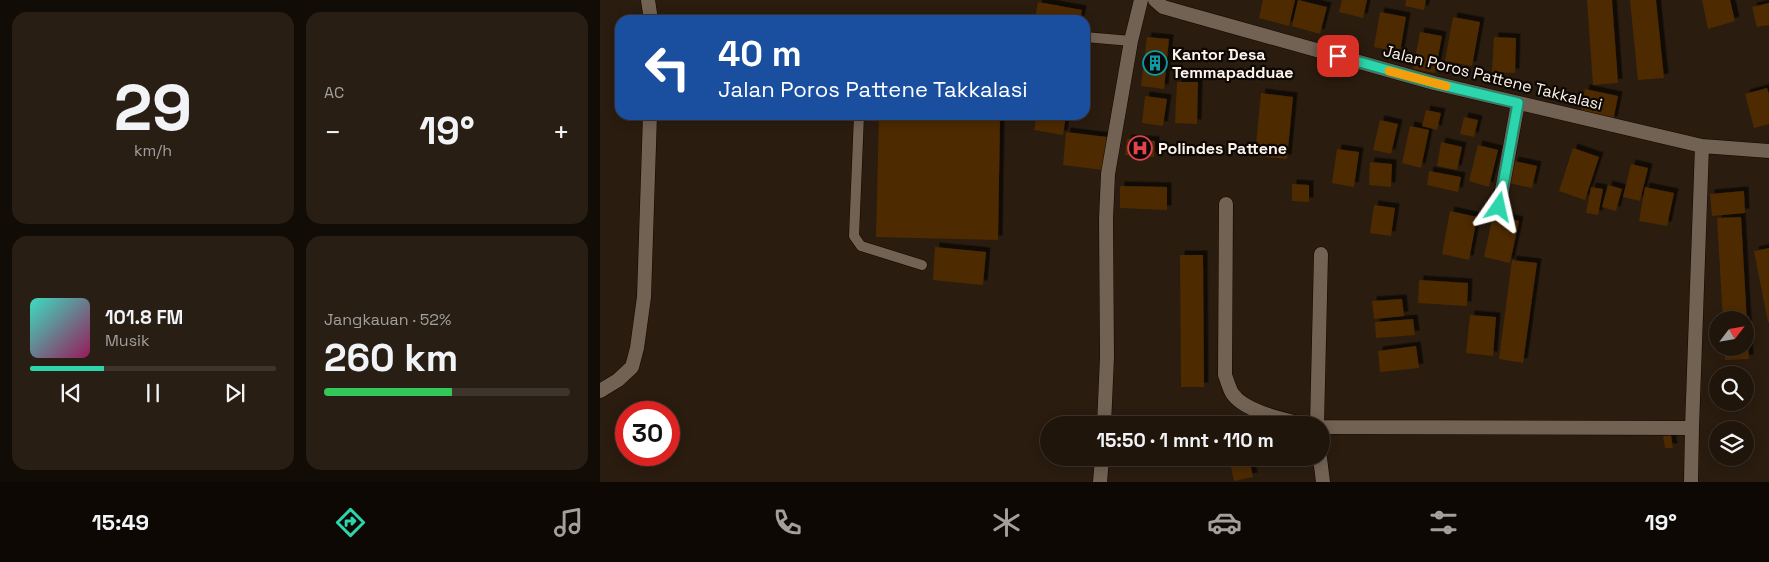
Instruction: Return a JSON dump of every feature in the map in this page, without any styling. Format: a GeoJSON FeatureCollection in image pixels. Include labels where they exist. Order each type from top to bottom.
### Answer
{"type":"FeatureCollection","features":[{"type":"Feature","properties":{"kind":"street"},"geometry":{"type":"LineString","coordinates":[[648,0],[650,15]]}},
{"type":"Feature","properties":{"kind":"street"},"geometry":{"type":"LineString","coordinates":[[1104,416],[1107,357],[1106,219],[1108,174],[1131,42],[1141,0]]}},
{"type":"Feature","properties":{"kind":"street","name":"Jalan Poros Pattene Takkalasi"},"geometry":{"type":"LineString","coordinates":[[1155,0],[1164,7],[1184,13],[1434,83],[1702,146],[1769,151]]}},
{"type":"Feature","properties":{"kind":"street"},"geometry":{"type":"LineString","coordinates":[[1499,207],[1518,103]]}},
{"type":"Feature","properties":{"kind":"street"},"geometry":{"type":"LineString","coordinates":[[600,391],[618,380],[632,367],[637,348],[644,297],[650,120]]}},
{"type":"Feature","properties":{"kind":"street"},"geometry":{"type":"LineString","coordinates":[[1691,482],[1702,146]]}},
{"type":"Feature","properties":{"kind":"street"},"geometry":{"type":"LineString","coordinates":[[1226,204],[1225,374],[1233,394],[1245,405],[1276,416]]}},
{"type":"Feature","properties":{"kind":"street"},"geometry":{"type":"LineString","coordinates":[[1317,416],[1321,254]]}},
{"type":"Feature","properties":{"kind":"street"},"geometry":{"type":"LineString","coordinates":[[1330,427],[1692,428]]}},
{"type":"Feature","properties":{"kind":"street"},"geometry":{"type":"LineString","coordinates":[[1100,482],[1101,466]]}},
{"type":"Feature","properties":{"kind":"street"},"geometry":{"type":"LineString","coordinates":[[1321,466],[1323,482]]}},
{"type":"Feature","properties":{"kind":"lane"},"geometry":{"type":"LineString","coordinates":[[1090,38],[1131,42]]}},
{"type":"Feature","properties":{"kind":"lane"},"geometry":{"type":"LineString","coordinates":[[859,120],[854,236],[861,246],[922,265]]}},
{"type":"Feature","properties":{"kind":"building"},"geometry":{"type":"Polygon","coordinates":[[[1263,0],[1295,0],[1289,26],[1259,18],[1263,0]]]}},
{"type":"Feature","properties":{"kind":"building"},"geometry":{"type":"Polygon","coordinates":[[[1298,0],[1327,7],[1320,34],[1292,26],[1298,0]]]}},
{"type":"Feature","properties":{"kind":"building"},"geometry":{"type":"Polygon","coordinates":[[[1342,0],[1367,0],[1363,18],[1339,12],[1342,0]]]}},
{"type":"Feature","properties":{"kind":"building"},"geometry":{"type":"Polygon","coordinates":[[[1406,0],[1426,0],[1424,10],[1405,6],[1406,0]]]}},
{"type":"Feature","properties":{"kind":"building"},"geometry":{"type":"Polygon","coordinates":[[[1587,0],[1612,0],[1618,83],[1593,85],[1587,0]]]}},
{"type":"Feature","properties":{"kind":"building"},"geometry":{"type":"Polygon","coordinates":[[[1630,0],[1656,0],[1664,78],[1638,80],[1630,0]]]}},
{"type":"Feature","properties":{"kind":"building"},"geometry":{"type":"Polygon","coordinates":[[[1702,0],[1730,0],[1735,21],[1708,29],[1702,0]]]}},
{"type":"Feature","properties":{"kind":"building"},"geometry":{"type":"Polygon","coordinates":[[[1038,2],[1082,10],[1081,15],[1036,15],[1038,2]]]}},
{"type":"Feature","properties":{"kind":"building"},"geometry":{"type":"Polygon","coordinates":[[[1769,3],[1769,25],[1757,27],[1752,7],[1769,3]]]}},
{"type":"Feature","properties":{"kind":"building"},"geometry":{"type":"Polygon","coordinates":[[[1380,12],[1406,17],[1400,52],[1374,47],[1380,12]]]}},
{"type":"Feature","properties":{"kind":"building"},"geometry":{"type":"Polygon","coordinates":[[[1453,17],[1480,22],[1472,66],[1445,61],[1453,17]]]}},
{"type":"Feature","properties":{"kind":"building"},"geometry":{"type":"Polygon","coordinates":[[[1420,32],[1442,36],[1435,73],[1413,69],[1420,32]]]}},
{"type":"Feature","properties":{"kind":"building","name":"Kantor Desa Temmapadduae"},"geometry":{"type":"Polygon","coordinates":[[[1147,37],[1169,39],[1164,89],[1141,86],[1147,37]]]}},
{"type":"Feature","properties":{"kind":"building"},"geometry":{"type":"Polygon","coordinates":[[[1494,37],[1516,38],[1515,73],[1492,72],[1494,37]]]}},
{"type":"Feature","properties":{"kind":"building"},"geometry":{"type":"Polygon","coordinates":[[[1177,82],[1198,82],[1197,124],[1175,123],[1177,82]]]}},
{"type":"Feature","properties":{"kind":"building"},"geometry":{"type":"Polygon","coordinates":[[[1767,88],[1769,94],[1769,124],[1754,128],[1745,94],[1767,88]]]}},
{"type":"Feature","properties":{"kind":"building"},"geometry":{"type":"Polygon","coordinates":[[[1585,89],[1618,96],[1613,121],[1580,114],[1585,89]]]}},
{"type":"Feature","properties":{"kind":"building"},"geometry":{"type":"Polygon","coordinates":[[[1261,93],[1293,97],[1287,159],[1255,156],[1261,93]]]}},
{"type":"Feature","properties":{"kind":"building","name":"Kantor Desa Temmapadduae"},"geometry":{"type":"Polygon","coordinates":[[[1145,96],[1167,99],[1163,126],[1142,123],[1145,96]]]}},
{"type":"Feature","properties":{"kind":"building"},"geometry":{"type":"Polygon","coordinates":[[[1426,110],[1441,113],[1437,130],[1422,126],[1426,110]]]}},
{"type":"Feature","properties":{"kind":"building"},"geometry":{"type":"Polygon","coordinates":[[[1464,117],[1478,120],[1474,137],[1460,134],[1464,117]]]}},
{"type":"Feature","properties":{"kind":"building"},"geometry":{"type":"Polygon","coordinates":[[[879,120],[1000,120],[998,240],[876,237],[879,120]]]}},
{"type":"Feature","properties":{"kind":"building"},"geometry":{"type":"Polygon","coordinates":[[[1036,120],[1065,120],[1063,135],[1034,130],[1036,120]]]}},
{"type":"Feature","properties":{"kind":"building"},"geometry":{"type":"Polygon","coordinates":[[[1380,120],[1398,124],[1391,154],[1373,150],[1380,120]]]}},
{"type":"Feature","properties":{"kind":"building"},"geometry":{"type":"Polygon","coordinates":[[[1410,126],[1429,130],[1421,168],[1402,163],[1410,126]]]}},
{"type":"Feature","properties":{"kind":"building"},"geometry":{"type":"Polygon","coordinates":[[[1066,132],[1107,137],[1103,170],[1063,165],[1066,132]]]}},
{"type":"Feature","properties":{"kind":"building","name":"Polindes Pattene"},"geometry":{"type":"Polygon","coordinates":[[[1127,139],[1155,141],[1154,157],[1125,155],[1127,139]]]}},
{"type":"Feature","properties":{"kind":"building"},"geometry":{"type":"Polygon","coordinates":[[[1441,142],[1462,147],[1457,170],[1437,166],[1441,142]]]}},
{"type":"Feature","properties":{"kind":"building"},"geometry":{"type":"Polygon","coordinates":[[[1478,145],[1498,150],[1489,187],[1469,181],[1478,145]]]}},
{"type":"Feature","properties":{"kind":"building"},"geometry":{"type":"Polygon","coordinates":[[[1573,148],[1599,157],[1585,200],[1559,191],[1573,148]]]}},
{"type":"Feature","properties":{"kind":"building"},"geometry":{"type":"Polygon","coordinates":[[[1337,149],[1359,152],[1354,187],[1332,183],[1337,149]]]}},
{"type":"Feature","properties":{"kind":"building"},"geometry":{"type":"Polygon","coordinates":[[[1514,161],[1537,166],[1532,188],[1509,183],[1514,161]]]}},
{"type":"Feature","properties":{"kind":"building"},"geometry":{"type":"Polygon","coordinates":[[[1370,162],[1392,164],[1391,187],[1369,185],[1370,162]]]}},
{"type":"Feature","properties":{"kind":"building"},"geometry":{"type":"Polygon","coordinates":[[[1631,164],[1648,168],[1640,201],[1623,197],[1631,164]]]}},
{"type":"Feature","properties":{"kind":"building"},"geometry":{"type":"Polygon","coordinates":[[[1429,171],[1461,177],[1458,192],[1427,185],[1429,171]]]}},
{"type":"Feature","properties":{"kind":"building"},"geometry":{"type":"Polygon","coordinates":[[[1292,184],[1309,185],[1309,202],[1292,201],[1292,184]]]}},
{"type":"Feature","properties":{"kind":"building"},"geometry":{"type":"Polygon","coordinates":[[[1608,185],[1622,189],[1616,211],[1602,207],[1608,185]]]}},
{"type":"Feature","properties":{"kind":"building"},"geometry":{"type":"Polygon","coordinates":[[[1120,186],[1167,187],[1167,210],[1120,208],[1120,186]]]}},
{"type":"Feature","properties":{"kind":"building"},"geometry":{"type":"Polygon","coordinates":[[[1591,187],[1603,189],[1598,215],[1586,213],[1591,187]]]}},
{"type":"Feature","properties":{"kind":"building"},"geometry":{"type":"Polygon","coordinates":[[[1645,187],[1674,193],[1667,226],[1639,221],[1645,187]]]}},
{"type":"Feature","properties":{"kind":"building"},"geometry":{"type":"Polygon","coordinates":[[[1744,191],[1745,213],[1712,216],[1710,194],[1744,191]]]}},
{"type":"Feature","properties":{"kind":"building"},"geometry":{"type":"Polygon","coordinates":[[[1374,205],[1395,208],[1391,236],[1370,233],[1374,205]]]}},
{"type":"Feature","properties":{"kind":"building"},"geometry":{"type":"Polygon","coordinates":[[[1450,211],[1477,217],[1469,260],[1442,254],[1450,211]]]}},
{"type":"Feature","properties":{"kind":"building"},"geometry":{"type":"Polygon","coordinates":[[[1493,215],[1519,221],[1510,263],[1484,257],[1493,215]]]}},
{"type":"Feature","properties":{"kind":"building"},"geometry":{"type":"Polygon","coordinates":[[[1741,217],[1746,311],[1722,311],[1717,218],[1741,217]]]}},
{"type":"Feature","properties":{"kind":"building"},"geometry":{"type":"Polygon","coordinates":[[[935,247],[986,252],[983,285],[933,280],[935,247]]]}},
{"type":"Feature","properties":{"kind":"building"},"geometry":{"type":"Polygon","coordinates":[[[1769,248],[1769,322],[1768,322],[1754,251],[1769,248]]]}},
{"type":"Feature","properties":{"kind":"building"},"geometry":{"type":"Polygon","coordinates":[[[1180,255],[1203,255],[1204,387],[1181,387],[1180,255]]]}},
{"type":"Feature","properties":{"kind":"building"},"geometry":{"type":"Polygon","coordinates":[[[1512,260],[1537,263],[1523,363],[1499,359],[1512,260]]]}},
{"type":"Feature","properties":{"kind":"building"},"geometry":{"type":"Polygon","coordinates":[[[1419,280],[1468,283],[1467,306],[1418,303],[1419,280]]]}},
{"type":"Feature","properties":{"kind":"building"},"geometry":{"type":"Polygon","coordinates":[[[1402,299],[1404,316],[1374,319],[1372,301],[1402,299]]]}},
{"type":"Feature","properties":{"kind":"building"},"geometry":{"type":"Polygon","coordinates":[[[1470,315],[1496,317],[1493,356],[1466,353],[1470,315]]]}},
{"type":"Feature","properties":{"kind":"building"},"geometry":{"type":"Polygon","coordinates":[[[1413,319],[1415,335],[1376,338],[1375,322],[1413,319]]]}},
{"type":"Feature","properties":{"kind":"building"},"geometry":{"type":"Polygon","coordinates":[[[1416,346],[1419,368],[1380,372],[1378,351],[1416,346]]]}},
{"type":"Feature","properties":{"kind":"building"},"geometry":{"type":"Polygon","coordinates":[[[1725,356],[1749,356],[1749,359],[1725,360],[1725,356]]]}},
{"type":"Feature","properties":{"kind":"building"},"geometry":{"type":"Polygon","coordinates":[[[1671,435],[1673,448],[1665,448],[1663,436],[1671,435]]]}},
{"type":"Feature","properties":{"kind":"building"},"geometry":{"type":"Polygon","coordinates":[[[1231,466],[1251,466],[1253,477],[1234,481],[1231,466]]]}},
{"type":"Feature","properties":{"kind":"slow traffic"},"geometry":{"type":"LineString","coordinates":[[1389,71],[1446,86]]}},
{"type":"Feature","properties":{"kind":"place","name":"Kantor Desa Temmapadduae"},"geometry":{"type":"Point","coordinates":[1155,63]}},
{"type":"Feature","properties":{"kind":"place","name":"Polindes Pattene"},"geometry":{"type":"Point","coordinates":[1140,148]}},
{"type":"Feature","properties":{"kind":"route"},"geometry":{"type":"LineString","coordinates":[[1338,56],[1434,83],[1518,103],[1499,207]]}}]}
